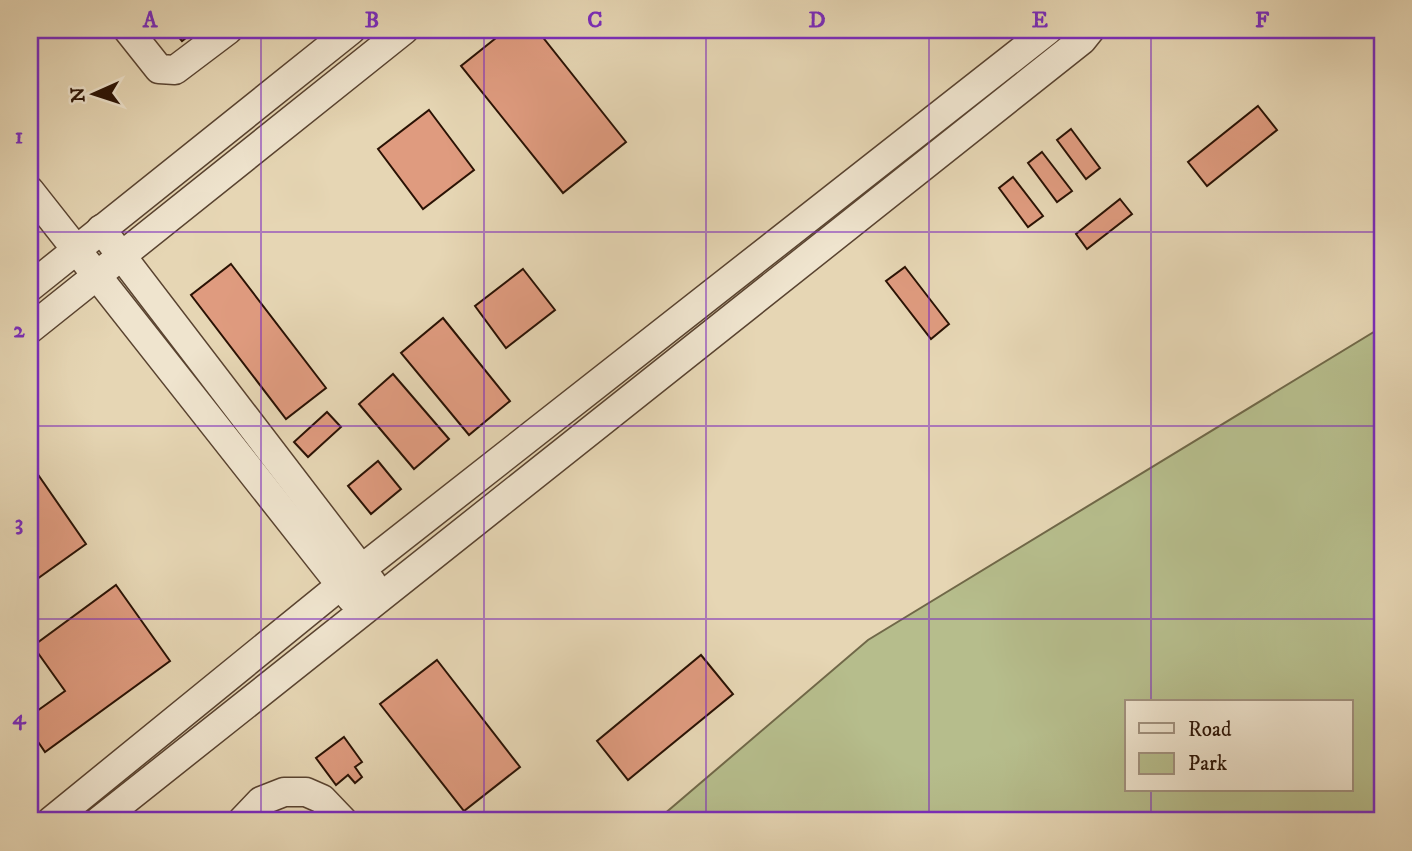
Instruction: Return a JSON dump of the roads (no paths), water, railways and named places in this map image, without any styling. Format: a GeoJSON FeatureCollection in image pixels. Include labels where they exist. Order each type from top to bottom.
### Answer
{"type":"FeatureCollection","features":[{"type":"Feature","properties":{"kind":"street"},"geometry":{"type":"LineString","coordinates":[[128,30],[159,69],[175,70],[228,30]]}},
{"type":"Feature","properties":{"kind":"street"},"geometry":{"type":"LineString","coordinates":[[30,287],[351,30]]}},
{"type":"Feature","properties":{"kind":"street"},"geometry":{"type":"LineString","coordinates":[[30,329],[404,30]]}},
{"type":"Feature","properties":{"kind":"street"},"geometry":{"type":"LineString","coordinates":[[51,821],[351,577],[1048,30]]}},
{"type":"Feature","properties":{"kind":"street"},"geometry":{"type":"LineString","coordinates":[[99,821],[1082,40],[1090,30]]}},
{"type":"Feature","properties":{"kind":"street"},"geometry":{"type":"LineString","coordinates":[[30,191],[97,275],[351,577]]}},
{"type":"Feature","properties":{"kind":"street"},"geometry":{"type":"LineString","coordinates":[[101,229],[371,603]]}},
{"type":"Feature","properties":{"kind":"street"},"geometry":{"type":"LineString","coordinates":[[242,821],[261,801],[284,792],[306,792],[322,799],[343,821]]}}]}
